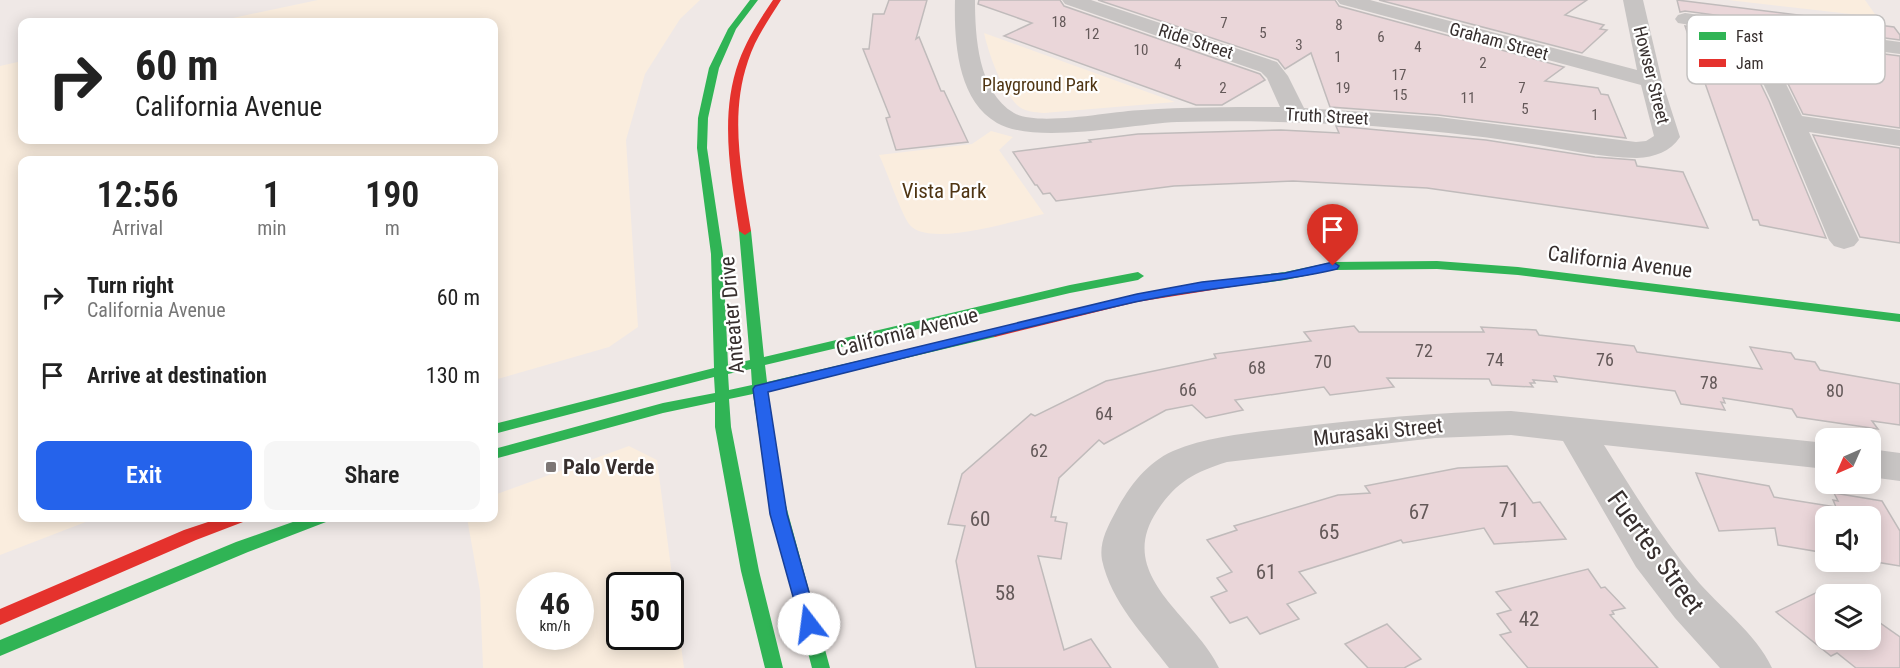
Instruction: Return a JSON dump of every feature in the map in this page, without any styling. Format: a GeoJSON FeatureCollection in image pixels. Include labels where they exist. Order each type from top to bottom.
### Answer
{"type":"FeatureCollection","features":[{"type":"Feature","properties":{"kind":"main road","name":"Anteater Drive"},"geometry":{"type":"LineString","coordinates":[[754,0],[725,41],[714,68],[703,118],[702,148],[717,254],[723,427],[750,571],[774,668]]}},
{"type":"Feature","properties":{"kind":"main road","name":"Anteater Drive"},"geometry":{"type":"LineString","coordinates":[[777,0],[754,34],[737,80],[732,107],[733,161],[745,228],[760,389],[779,514],[821,668]]}},
{"type":"Feature","properties":{"kind":"main road","name":"California Avenue"},"geometry":{"type":"LineString","coordinates":[[1289,261],[1333,266],[1437,264],[1518,271],[1900,318]]}},
{"type":"Feature","properties":{"kind":"main road","name":"California Avenue"},"geometry":{"type":"LineString","coordinates":[[498,453],[663,408],[760,389],[1137,298],[1202,286],[1285,276],[1333,266]]}},
{"type":"Feature","properties":{"kind":"main road","name":"California Avenue"},"geometry":{"type":"LineString","coordinates":[[498,428],[582,404],[1070,289],[1152,273]]}},
{"type":"Feature","properties":{"kind":"main road"},"geometry":{"type":"LineString","coordinates":[[0,616],[190,535],[226,522]]}},
{"type":"Feature","properties":{"kind":"main road"},"geometry":{"type":"LineString","coordinates":[[0,648],[232,551],[309,522]]}},
{"type":"Feature","properties":{"kind":"street","name":"Truth Street"},"geometry":{"type":"LineString","coordinates":[[965,0],[964,21],[970,58],[986,99],[997,113],[1006,119],[1029,124],[1162,116],[1293,113],[1439,124],[1636,150],[1657,146]]}},
{"type":"Feature","properties":{"kind":"street","name":"Ride Street"},"geometry":{"type":"LineString","coordinates":[[1072,0],[1269,67],[1277,76],[1293,113]]}},
{"type":"Feature","properties":{"kind":"street","name":"Graham Street"},"geometry":{"type":"LineString","coordinates":[[1347,0],[1651,81]]}},
{"type":"Feature","properties":{"kind":"street","name":"Howser Street"},"geometry":{"type":"LineString","coordinates":[[1634,0],[1651,81],[1667,137],[1657,146]]}},
{"type":"Feature","properties":{"kind":"street"},"geometry":{"type":"LineString","coordinates":[[1885,46],[1900,48]]}},
{"type":"Feature","properties":{"kind":"street"},"geometry":{"type":"LineString","coordinates":[[1775,84],[1844,240]]}},
{"type":"Feature","properties":{"kind":"street"},"geometry":{"type":"LineString","coordinates":[[1793,122],[1900,138]]}},
{"type":"Feature","properties":{"kind":"street","name":"Murasaki Street"},"geometry":{"type":"LineString","coordinates":[[1196,668],[1134,590],[1123,559],[1124,535],[1137,509],[1155,483],[1185,461],[1226,449],[1435,425],[1511,423],[1815,455]]}},
{"type":"Feature","properties":{"kind":"street","name":"Fuertes Street"},"geometry":{"type":"LineString","coordinates":[[1575,428],[1651,555],[1691,605],[1749,668]]}},
{"type":"Feature","properties":{"kind":"street"},"geometry":{"type":"LineString","coordinates":[[1881,464],[1900,467]]}},
{"type":"Feature","properties":{"kind":"shaded area"},"geometry":{"type":"Polygon","coordinates":[[[0,0],[1900,0],[1900,668],[0,668],[0,0]]]}},
{"type":"Feature","properties":{"kind":"green space"},"geometry":{"type":"Polygon","coordinates":[[[318,0],[700,0],[680,19],[645,74],[626,140],[638,327],[609,347],[498,379],[498,156],[18,156],[18,522],[86,522],[0,555],[0,66],[18,62],[18,144],[498,144],[498,18],[233,18],[318,0]]]}},
{"type":"Feature","properties":{"kind":"green space"},"geometry":{"type":"Polygon","coordinates":[[[1728,0],[1865,0],[1876,15],[1728,0]]]}},
{"type":"Feature","properties":{"kind":"green space","name":"Playground Park"},"geometry":{"type":"Polygon","coordinates":[[[984,33],[1175,102],[1044,113],[1026,110],[1017,105],[1001,81],[992,61],[984,33]]]}},
{"type":"Feature","properties":{"kind":"green space","name":"Vista Park"},"geometry":{"type":"Polygon","coordinates":[[[991,131],[1013,137],[999,150],[1044,214],[973,231],[953,233],[934,234],[919,231],[909,224],[879,155],[972,144],[991,131]]]}},
{"type":"Feature","properties":{"kind":"green space"},"geometry":{"type":"Polygon","coordinates":[[[629,446],[657,460],[672,572],[606,572],[606,650],[682,650],[684,668],[483,668],[480,591],[468,522],[498,522],[498,494],[629,446]]]}},
{"type":"Feature","properties":{"kind":"building"},"geometry":{"type":"Polygon","coordinates":[[[889,0],[927,0],[916,39],[919,37],[941,91],[944,91],[968,142],[896,150],[886,118],[890,117],[863,49],[869,49],[873,14],[884,14],[889,0]]]}},
{"type":"Feature","properties":{"kind":"building"},"geometry":{"type":"Polygon","coordinates":[[[979,0],[1060,0],[1064,6],[1260,74],[1265,80],[1222,105],[1196,105],[1004,36],[1032,23],[978,4],[979,0]]]}},
{"type":"Feature","properties":{"kind":"building"},"geometry":{"type":"Polygon","coordinates":[[[1098,0],[1335,0],[1339,6],[1564,67],[1545,81],[1598,88],[1601,94],[1608,95],[1626,138],[1438,115],[1330,107],[1311,53],[1285,69],[1278,60],[1098,0]]]}},
{"type":"Feature","properties":{"kind":"building"},"geometry":{"type":"Polygon","coordinates":[[[1379,0],[1587,0],[1565,15],[1604,25],[1600,29],[1607,30],[1582,53],[1379,0]]]}},
{"type":"Feature","properties":{"kind":"building"},"geometry":{"type":"Polygon","coordinates":[[[1677,0],[1798,15],[1715,15],[1680,12],[1677,0]]]}},
{"type":"Feature","properties":{"kind":"building"},"geometry":{"type":"Polygon","coordinates":[[[1885,26],[1894,27],[1900,35],[1900,40],[1885,38],[1885,26]]]}},
{"type":"Feature","properties":{"kind":"building"},"geometry":{"type":"Polygon","coordinates":[[[1885,54],[1900,56],[1900,128],[1803,114],[1788,84],[1885,84],[1885,54]]]}},
{"type":"Feature","properties":{"kind":"building"},"geometry":{"type":"Polygon","coordinates":[[[1705,84],[1761,84],[1826,238],[1760,225],[1758,220],[1753,220],[1705,84]]]}},
{"type":"Feature","properties":{"kind":"building"},"geometry":{"type":"Polygon","coordinates":[[[1336,126],[1486,140],[1595,157],[1635,160],[1637,166],[1683,172],[1708,228],[1427,188],[1293,181],[1174,186],[1056,201],[1050,193],[1043,194],[1035,185],[1013,152],[1138,134],[1281,130],[1339,133],[1336,126]]]}},
{"type":"Feature","properties":{"kind":"building"},"geometry":{"type":"Polygon","coordinates":[[[1813,135],[1900,148],[1900,243],[1860,237],[1813,135]]]}},
{"type":"Feature","properties":{"kind":"building"},"geometry":{"type":"Polygon","coordinates":[[[1354,326],[1359,332],[1484,332],[1481,327],[1536,330],[1539,335],[1634,346],[1637,352],[1762,369],[1750,347],[1791,353],[1795,359],[1815,362],[1820,370],[1900,384],[1900,425],[1872,421],[1877,428],[1871,428],[1797,417],[1792,409],[1723,398],[1725,403],[1721,402],[1725,410],[1681,404],[1675,391],[1554,376],[1557,382],[1533,380],[1535,383],[1530,383],[1533,387],[1492,385],[1489,379],[1387,378],[1394,387],[1330,395],[1324,387],[1235,400],[1243,410],[1206,418],[1192,405],[1166,410],[1104,444],[1099,440],[1059,478],[1051,517],[1056,517],[1055,521],[1067,523],[1061,559],[1038,556],[1064,650],[1091,639],[1111,668],[976,668],[956,561],[965,526],[948,524],[962,474],[1031,414],[1035,416],[1106,381],[1216,358],[1214,354],[1311,341],[1304,332],[1354,326]]]}},
{"type":"Feature","properties":{"kind":"building"},"geometry":{"type":"Polygon","coordinates":[[[1507,466],[1533,503],[1540,502],[1566,539],[1494,544],[1484,528],[1403,543],[1401,540],[1299,572],[1316,593],[1287,604],[1299,619],[1260,634],[1247,617],[1230,623],[1211,597],[1227,591],[1217,578],[1232,572],[1207,540],[1237,530],[1234,526],[1338,495],[1370,493],[1365,486],[1458,468],[1507,466]]]}},
{"type":"Feature","properties":{"kind":"building"},"geometry":{"type":"Polygon","coordinates":[[[1696,473],[1769,486],[1774,497],[1830,506],[1815,506],[1815,551],[1778,545],[1775,528],[1719,531],[1696,473]]]}},
{"type":"Feature","properties":{"kind":"building"},"geometry":{"type":"Polygon","coordinates":[[[1834,494],[1882,501],[1900,531],[1900,566],[1881,563],[1881,506],[1836,506],[1833,500],[1838,501],[1834,494]]]}},
{"type":"Feature","properties":{"kind":"building"},"geometry":{"type":"Polygon","coordinates":[[[1588,569],[1601,588],[1605,587],[1625,608],[1612,611],[1614,614],[1610,615],[1658,668],[1528,668],[1500,635],[1511,632],[1497,614],[1511,610],[1496,592],[1588,569]]]}},
{"type":"Feature","properties":{"kind":"building"},"geometry":{"type":"Polygon","coordinates":[[[1815,593],[1815,643],[1776,612],[1815,593]]]}},
{"type":"Feature","properties":{"kind":"building"},"geometry":{"type":"Polygon","coordinates":[[[1387,624],[1421,659],[1404,668],[1368,668],[1345,644],[1387,624]]]}},
{"type":"Feature","properties":{"kind":"building"},"geometry":{"type":"Polygon","coordinates":[[[1881,624],[1900,637],[1900,668],[1856,668],[1837,653],[1831,656],[1824,650],[1881,650],[1881,624]]]}},
{"type":"Feature","properties":{"kind":"traffic: fast"},"geometry":{"type":"LineString","coordinates":[[754,0],[732,29],[714,68],[703,118],[702,148],[717,254],[723,427],[750,571],[774,668]]}},
{"type":"Feature","properties":{"kind":"traffic: fast"},"geometry":{"type":"LineString","coordinates":[[745,231],[760,393],[772,474],[790,558],[821,668]]}},
{"type":"Feature","properties":{"kind":"traffic: fast"},"geometry":{"type":"LineString","coordinates":[[1246,281],[1333,266],[1437,265],[1518,271],[1900,318]]}},
{"type":"Feature","properties":{"kind":"traffic: fast"},"geometry":{"type":"LineString","coordinates":[[498,428],[675,382],[1070,289],[1138,276]]}},
{"type":"Feature","properties":{"kind":"traffic: fast"},"geometry":{"type":"LineString","coordinates":[[498,453],[663,408],[805,379],[995,333]]}},
{"type":"Feature","properties":{"kind":"traffic: fast"},"geometry":{"type":"LineString","coordinates":[[0,648],[242,547],[309,522]]}},
{"type":"Feature","properties":{"kind":"traffic: jam"},"geometry":{"type":"LineString","coordinates":[[745,231],[733,138],[736,86],[744,59],[757,31],[777,0]]}},
{"type":"Feature","properties":{"kind":"traffic: jam"},"geometry":{"type":"LineString","coordinates":[[995,333],[1137,298],[1246,281]]}},
{"type":"Feature","properties":{"kind":"traffic: jam"},"geometry":{"type":"LineString","coordinates":[[0,617],[190,535],[226,522]]}},
{"type":"Feature","properties":{"kind":"place","name":"Palo Verde"},"geometry":{"type":"Point","coordinates":[551,467]}},
{"type":"Feature","properties":{"kind":"route"},"geometry":{"type":"LineString","coordinates":[[809,624],[779,514],[760,389],[1137,298],[1202,286],[1285,276],[1333,266]]}}]}
